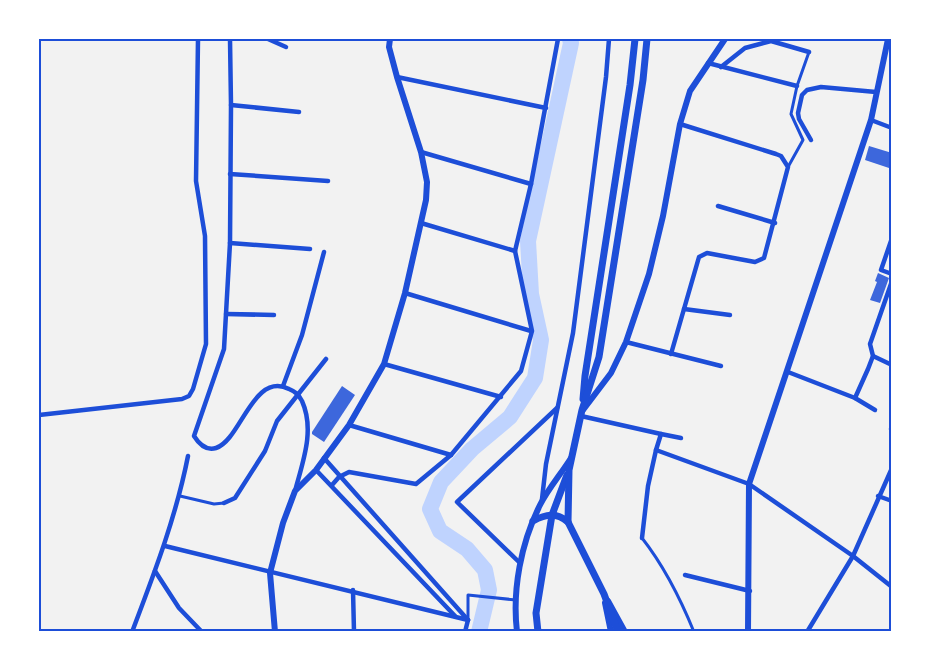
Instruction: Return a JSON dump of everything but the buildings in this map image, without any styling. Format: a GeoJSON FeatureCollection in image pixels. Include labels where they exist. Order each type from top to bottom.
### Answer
{"type":"FeatureCollection","features":[{"type":"Feature","properties":{"kind":"main road"},"geometry":{"type":"LineString","coordinates":[[275,632],[270,573],[283,523],[295,491],[316,470],[350,425],[384,364],[422,224],[427,182],[421,152],[389,47],[390,39]]}},
{"type":"Feature","properties":{"kind":"main road"},"geometry":{"type":"LineString","coordinates":[[582,413],[585,376],[630,85],[635,39]]}},
{"type":"Feature","properties":{"kind":"main road"},"geometry":{"type":"LineString","coordinates":[[538,632],[536,613],[552,515],[569,470],[582,413],[599,357],[643,80],[647,39]]}},
{"type":"Feature","properties":{"kind":"main road"},"geometry":{"type":"LineString","coordinates":[[582,413],[611,373],[626,342],[649,274],[663,216],[680,124],[690,91],[725,39]]}},
{"type":"Feature","properties":{"kind":"main road"},"geometry":{"type":"LineString","coordinates":[[748,632],[749,484],[871,120],[888,39]]}},
{"type":"Feature","properties":{"kind":"main road"},"geometry":{"type":"LineString","coordinates":[[517,632],[516,600],[520,563],[533,521],[541,503],[574,453]]}},
{"type":"Feature","properties":{"kind":"main road"},"geometry":{"type":"LineString","coordinates":[[568,522],[569,470]]}},
{"type":"Feature","properties":{"kind":"main road"},"geometry":{"type":"LineString","coordinates":[[533,521],[552,515],[561,516],[568,522],[625,632]]}},
{"type":"Feature","properties":{"kind":"main road"},"geometry":{"type":"LineString","coordinates":[[604,594],[611,632]]}},
{"type":"Feature","properties":{"kind":"main road"},"geometry":{"type":"LineString","coordinates":[[604,594],[618,632]]}},
{"type":"Feature","properties":{"kind":"street"},"geometry":{"type":"LineString","coordinates":[[39,415],[182,399],[189,396],[194,389],[206,344],[205,236],[196,181],[198,39]]}},
{"type":"Feature","properties":{"kind":"street"},"geometry":{"type":"LineString","coordinates":[[230,39],[230,243],[224,349],[194,436],[198,443],[206,448],[215,448],[225,443],[254,400],[267,389],[283,386],[298,393],[307,412],[308,436],[295,491]]}},
{"type":"Feature","properties":{"kind":"street"},"geometry":{"type":"LineString","coordinates":[[268,39],[286,47]]}},
{"type":"Feature","properties":{"kind":"street"},"geometry":{"type":"LineString","coordinates":[[332,485],[339,477],[349,472],[416,484],[451,455],[501,398],[521,371],[532,331],[515,250],[531,184],[558,39]]}},
{"type":"Feature","properties":{"kind":"street"},"geometry":{"type":"LineString","coordinates":[[541,503],[546,464],[573,333],[609,39]]}},
{"type":"Feature","properties":{"kind":"street"},"geometry":{"type":"LineString","coordinates":[[671,354],[699,257],[707,253],[755,262],[760,261],[767,254],[788,167],[803,140],[791,114],[797,86],[809,52],[771,41],[745,48],[721,67]]}},
{"type":"Feature","properties":{"kind":"street"},"geometry":{"type":"LineString","coordinates":[[708,63],[797,86]]}},
{"type":"Feature","properties":{"kind":"street"},"geometry":{"type":"LineString","coordinates":[[397,77],[546,108]]}},
{"type":"Feature","properties":{"kind":"street"},"geometry":{"type":"LineString","coordinates":[[811,140],[798,113],[802,95],[807,90],[821,87],[876,92]]}},
{"type":"Feature","properties":{"kind":"street"},"geometry":{"type":"LineString","coordinates":[[231,105],[299,112]]}},
{"type":"Feature","properties":{"kind":"street"},"geometry":{"type":"LineString","coordinates":[[871,120],[892,128]]}},
{"type":"Feature","properties":{"kind":"street"},"geometry":{"type":"LineString","coordinates":[[680,124],[776,154],[785,161],[788,167]]}},
{"type":"Feature","properties":{"kind":"street"},"geometry":{"type":"LineString","coordinates":[[421,152],[531,184]]}},
{"type":"Feature","properties":{"kind":"street"},"geometry":{"type":"LineString","coordinates":[[230,174],[328,181]]}},
{"type":"Feature","properties":{"kind":"street"},"geometry":{"type":"LineString","coordinates":[[718,206],[775,224]]}},
{"type":"Feature","properties":{"kind":"street"},"geometry":{"type":"LineString","coordinates":[[422,224],[515,250]]}},
{"type":"Feature","properties":{"kind":"street"},"geometry":{"type":"LineString","coordinates":[[892,238],[881,270],[892,274]]}},
{"type":"Feature","properties":{"kind":"street"},"geometry":{"type":"LineString","coordinates":[[230,243],[310,249]]}},
{"type":"Feature","properties":{"kind":"street"},"geometry":{"type":"LineString","coordinates":[[283,386],[302,335],[324,252]]}},
{"type":"Feature","properties":{"kind":"street"},"geometry":{"type":"LineString","coordinates":[[855,398],[873,356],[870,344],[892,281]]}},
{"type":"Feature","properties":{"kind":"street"},"geometry":{"type":"LineString","coordinates":[[405,293],[532,331]]}},
{"type":"Feature","properties":{"kind":"street"},"geometry":{"type":"LineString","coordinates":[[684,309],[730,315]]}},
{"type":"Feature","properties":{"kind":"street"},"geometry":{"type":"LineString","coordinates":[[226,314],[274,315]]}},
{"type":"Feature","properties":{"kind":"street"},"geometry":{"type":"LineString","coordinates":[[626,342],[721,366]]}},
{"type":"Feature","properties":{"kind":"street"},"geometry":{"type":"LineString","coordinates":[[873,356],[892,365]]}},
{"type":"Feature","properties":{"kind":"street"},"geometry":{"type":"LineString","coordinates":[[180,496],[214,504],[235,498],[265,452],[277,420],[326,359]]}},
{"type":"Feature","properties":{"kind":"street"},"geometry":{"type":"LineString","coordinates":[[384,364],[501,398]]}},
{"type":"Feature","properties":{"kind":"street"},"geometry":{"type":"LineString","coordinates":[[788,372],[855,398],[875,410]]}},
{"type":"Feature","properties":{"kind":"street"},"geometry":{"type":"LineString","coordinates":[[520,563],[457,502],[557,408]]}},
{"type":"Feature","properties":{"kind":"street"},"geometry":{"type":"LineString","coordinates":[[582,413],[681,438]]}},
{"type":"Feature","properties":{"kind":"street"},"geometry":{"type":"LineString","coordinates":[[350,425],[451,455]]}},
{"type":"Feature","properties":{"kind":"street"},"geometry":{"type":"LineString","coordinates":[[661,434],[648,486],[642,538],[652,550],[693,632]]}},
{"type":"Feature","properties":{"kind":"street"},"geometry":{"type":"LineString","coordinates":[[656,450],[749,484],[853,556],[892,587]]}},
{"type":"Feature","properties":{"kind":"street"},"geometry":{"type":"LineString","coordinates":[[132,632],[165,546],[180,496],[188,456]]}},
{"type":"Feature","properties":{"kind":"street"},"geometry":{"type":"LineString","coordinates":[[324,458],[468,620]]}},
{"type":"Feature","properties":{"kind":"street"},"geometry":{"type":"LineString","coordinates":[[807,632],[853,556],[892,468]]}},
{"type":"Feature","properties":{"kind":"street"},"geometry":{"type":"LineString","coordinates":[[316,470],[456,618]]}},
{"type":"Feature","properties":{"kind":"street"},"geometry":{"type":"LineString","coordinates":[[878,496],[892,501]]}},
{"type":"Feature","properties":{"kind":"street"},"geometry":{"type":"LineString","coordinates":[[392,550],[399,543]]}},
{"type":"Feature","properties":{"kind":"street"},"geometry":{"type":"LineString","coordinates":[[165,546],[468,620]]}},
{"type":"Feature","properties":{"kind":"street"},"geometry":{"type":"LineString","coordinates":[[155,571],[179,608],[202,632]]}},
{"type":"Feature","properties":{"kind":"street"},"geometry":{"type":"LineString","coordinates":[[685,574],[750,591]]}},
{"type":"Feature","properties":{"kind":"street"},"geometry":{"type":"LineString","coordinates":[[352,590],[354,632]]}},
{"type":"Feature","properties":{"kind":"street"},"geometry":{"type":"LineString","coordinates":[[465,632],[468,620],[468,595],[516,600]]}},
{"type":"Feature","properties":{"kind":"waterway"},"geometry":{"type":"LineString","coordinates":[[479,632],[489,590],[485,570],[467,549],[440,531],[430,509],[441,482],[472,449],[510,417],[535,378],[541,340],[531,294],[528,241],[570,39]]}}]}
